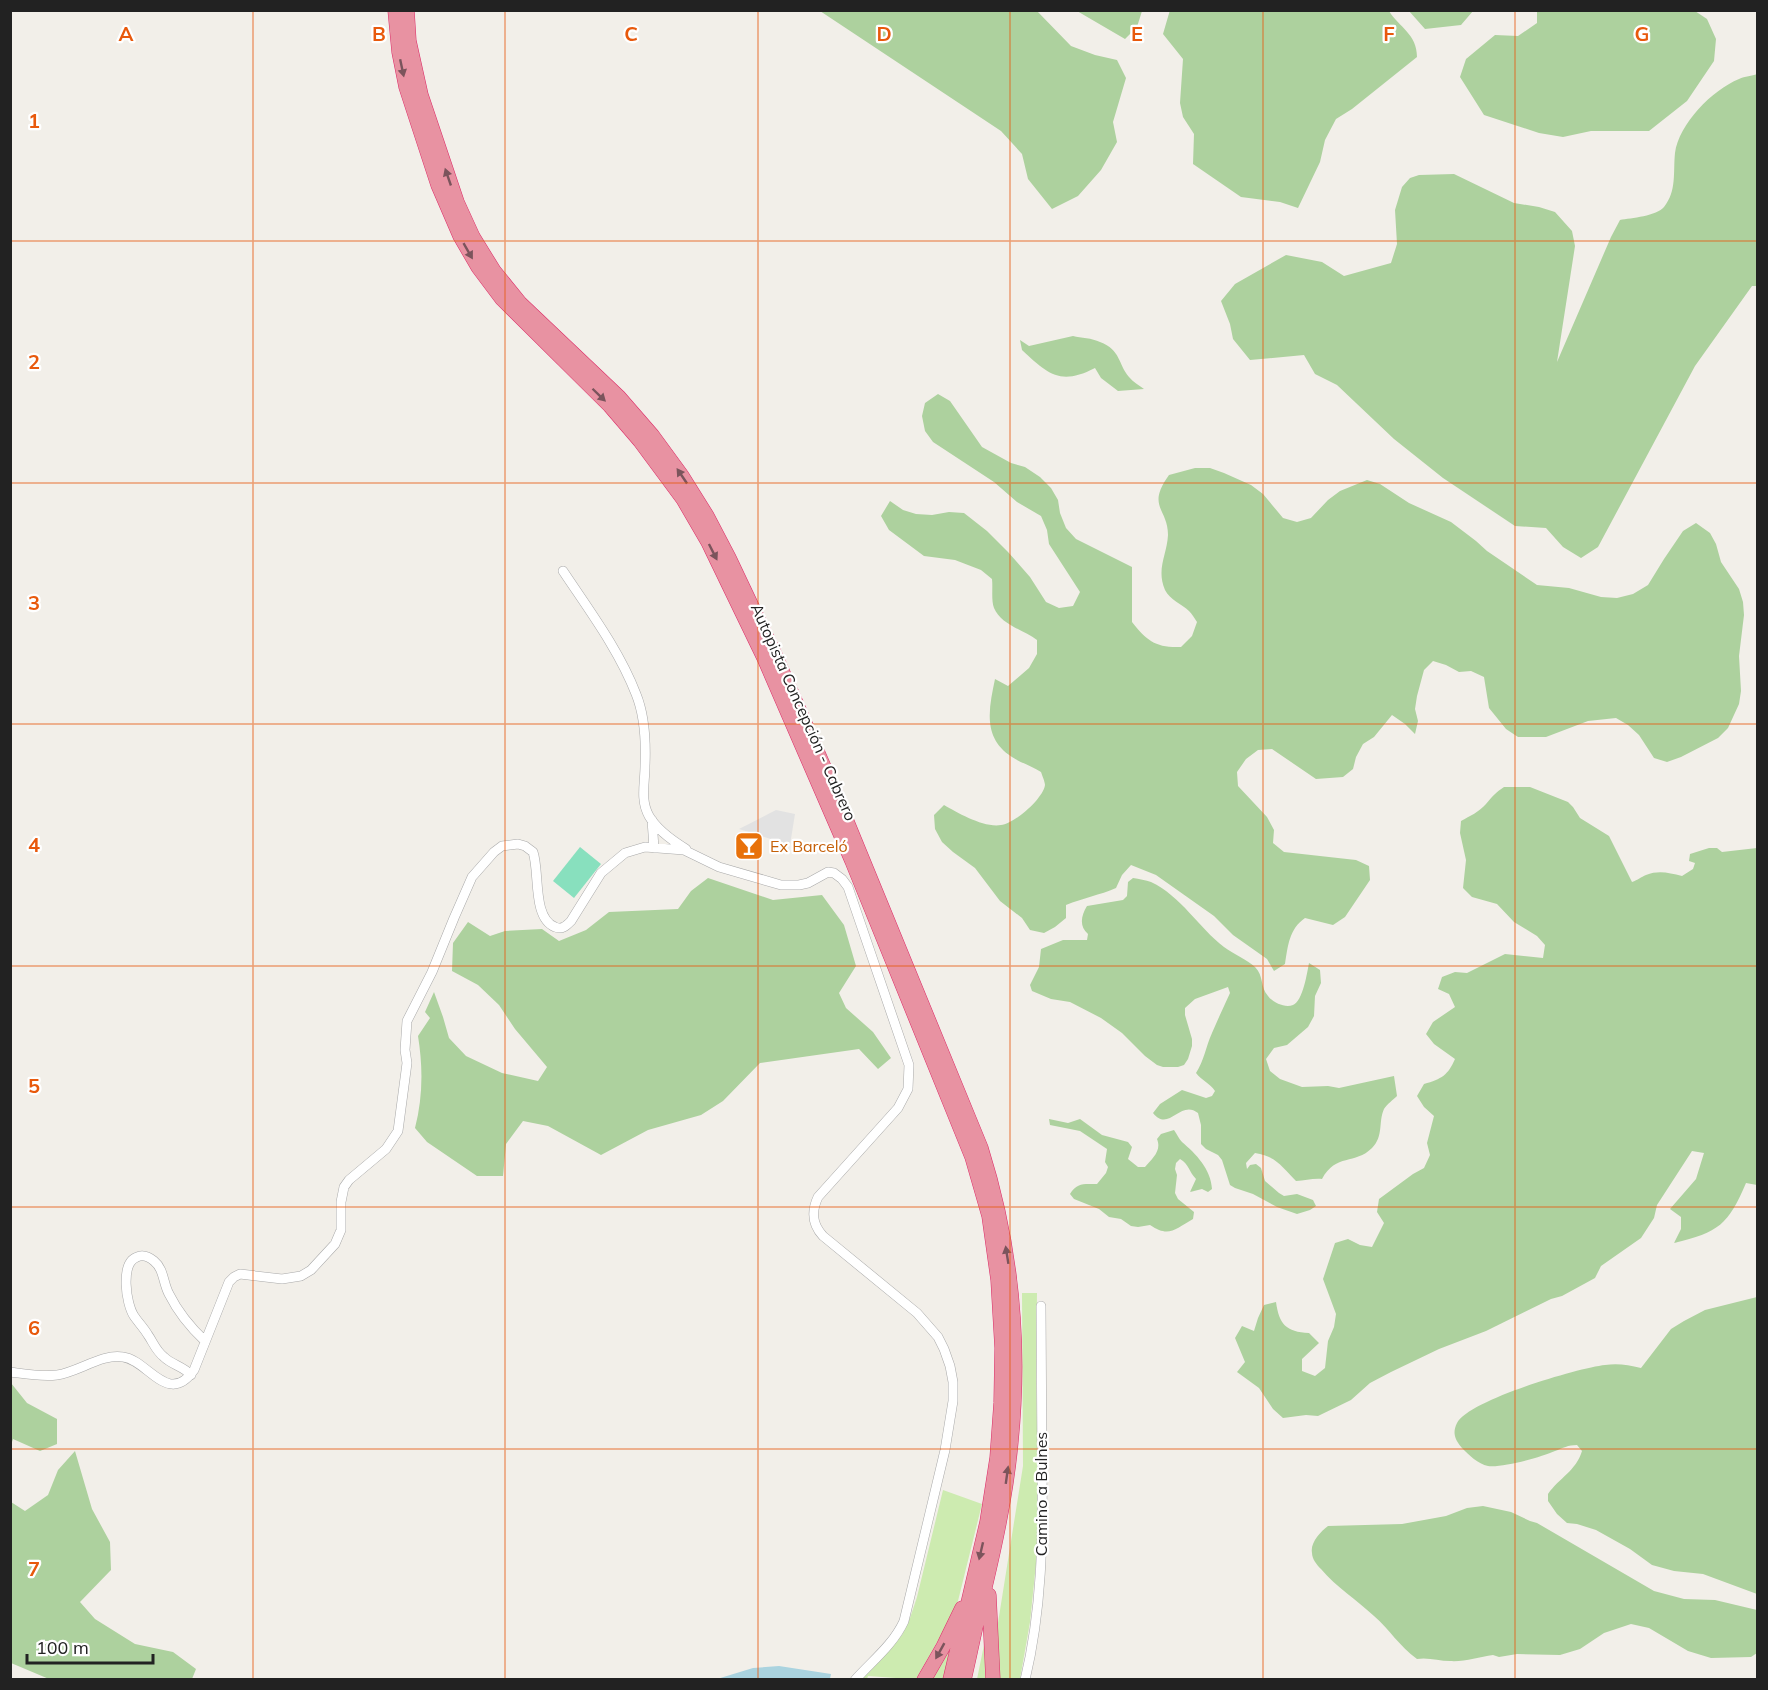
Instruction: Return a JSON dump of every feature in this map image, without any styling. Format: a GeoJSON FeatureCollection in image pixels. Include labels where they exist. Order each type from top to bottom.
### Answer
{"type":"FeatureCollection","features":[{"type":"Feature","properties":{"kind":"highway","name":"Autopista Concepción - Cabrero"},"geometry":{"type":"LineString","coordinates":[[395,10],[399,52],[406,87],[438,185],[460,236],[478,267],[502,299],[610,406],[640,441],[669,478],[700,527],[747,621],[852,861],[966,1140],[984,1196],[993,1238],[1001,1309],[1001,1403],[997,1458],[987,1522],[950,1680]]}},
{"type":"Feature","properties":{"kind":"highway","name":"Autopista Concepción - Cabrero"},"geometry":{"type":"LineString","coordinates":[[407,10],[409,41],[421,95],[457,202],[473,237],[494,271],[520,303],[619,397],[668,456],[707,516],[729,558],[776,657],[834,790],[972,1125],[988,1172],[1001,1219],[1009,1266],[1015,1377],[1011,1443],[1002,1511],[964,1680]]}},
{"type":"Feature","properties":{"kind":"highway"},"geometry":{"type":"LineString","coordinates":[[988,1574],[993,1680]]}},
{"type":"Feature","properties":{"kind":"highway"},"geometry":{"type":"LineString","coordinates":[[924,1680],[948,1638],[973,1584]]}},
{"type":"Feature","properties":{"kind":"street"},"geometry":{"type":"LineString","coordinates":[[563,571],[614,649],[640,703],[643,714],[645,754],[643,794],[645,808],[651,820],[654,848]]}},
{"type":"Feature","properties":{"kind":"street"},"geometry":{"type":"LineString","coordinates":[[651,820],[677,844],[719,867],[791,886],[808,883],[828,872],[842,879],[848,887],[909,1065],[908,1089],[898,1108],[818,1197],[813,1218],[823,1236],[917,1313],[938,1337],[950,1366],[953,1383],[953,1401],[945,1450],[907,1611],[900,1630],[890,1644],[855,1680]]}},
{"type":"Feature","properties":{"kind":"street"},"geometry":{"type":"LineString","coordinates":[[10,1372],[40,1376],[57,1375],[110,1357],[120,1356],[128,1358],[162,1382],[171,1384],[182,1381],[191,1375],[229,1282],[234,1277],[240,1274],[282,1280],[301,1276],[311,1270],[335,1244],[341,1230],[341,1202],[344,1187],[349,1180],[386,1149],[398,1131],[407,1063],[405,1050],[407,1021],[432,972],[472,878],[494,852],[502,846],[518,844],[530,848],[535,858],[541,912],[549,924],[560,928],[566,927],[571,921],[594,882],[609,865],[631,850],[645,847],[691,852]]}},
{"type":"Feature","properties":{"kind":"street"},"geometry":{"type":"LineString","coordinates":[[191,1375],[162,1356],[133,1314],[128,1298],[126,1270],[131,1260],[138,1256],[145,1256],[158,1264],[168,1293],[178,1311],[205,1341]]}},
{"type":"Feature","properties":{"kind":"street","name":"Camino a Bulnes"},"geometry":{"type":"LineString","coordinates":[[1025,1680],[1035,1627],[1041,1562],[1041,1306]]}},
{"type":"Feature","properties":{"kind":"green space"},"geometry":{"type":"Polygon","coordinates":[[[1170,10],[1389,11],[1411,37],[1417,57],[1336,119],[1325,140],[1320,162],[1298,208],[1280,202],[1241,197],[1193,164],[1194,134],[1183,117],[1180,103],[1183,59],[1163,34],[1170,10]]]}},
{"type":"Feature","properties":{"kind":"green space"},"geometry":{"type":"Polygon","coordinates":[[[820,11],[1037,11],[1071,46],[1117,60],[1126,78],[1113,122],[1117,142],[1101,170],[1078,196],[1052,209],[1028,179],[1022,154],[1001,131],[820,11]]]}},
{"type":"Feature","properties":{"kind":"green space"},"geometry":{"type":"Polygon","coordinates":[[[1077,11],[1142,11],[1137,27],[1125,39],[1077,11]]]}},
{"type":"Feature","properties":{"kind":"green space"},"geometry":{"type":"Polygon","coordinates":[[[1409,11],[1473,11],[1461,25],[1425,29],[1409,11]]]}},
{"type":"Feature","properties":{"kind":"green space"},"geometry":{"type":"Polygon","coordinates":[[[1537,11],[1695,11],[1707,19],[1716,39],[1714,61],[1687,101],[1649,131],[1591,131],[1563,137],[1539,133],[1484,115],[1460,77],[1466,59],[1495,35],[1518,36],[1537,23],[1537,11]]]}},
{"type":"Feature","properties":{"kind":"green space"},"geometry":{"type":"Polygon","coordinates":[[[1757,74],[1757,286],[1752,286],[1695,366],[1598,547],[1581,558],[1563,547],[1546,528],[1515,526],[1443,478],[1394,439],[1337,385],[1315,374],[1304,355],[1250,360],[1233,339],[1221,301],[1235,284],[1286,255],[1322,262],[1344,276],[1391,263],[1397,244],[1395,210],[1402,187],[1410,178],[1419,175],[1454,174],[1514,203],[1555,212],[1572,231],[1575,246],[1557,362],[1620,220],[1650,215],[1664,207],[1673,188],[1678,142],[1690,120],[1698,109],[1718,91],[1739,79],[1757,74]]]}},
{"type":"Feature","properties":{"kind":"green space"},"geometry":{"type":"Polygon","coordinates":[[[1073,336],[1107,345],[1116,353],[1129,377],[1144,389],[1118,391],[1101,378],[1095,368],[1072,376],[1055,375],[1022,350],[1020,340],[1029,346],[1073,336]]]}},
{"type":"Feature","properties":{"kind":"green space"},"geometry":{"type":"Polygon","coordinates":[[[938,394],[950,401],[982,447],[1011,463],[1025,467],[1051,488],[1058,500],[1066,528],[1076,539],[1132,567],[1132,622],[1142,634],[1158,645],[1181,647],[1192,636],[1197,622],[1189,611],[1167,593],[1163,582],[1162,569],[1168,535],[1160,507],[1159,494],[1169,475],[1195,468],[1210,468],[1224,473],[1251,485],[1263,494],[1283,518],[1297,522],[1311,518],[1340,491],[1367,480],[1380,484],[1409,503],[1451,522],[1487,551],[1537,585],[1569,588],[1601,597],[1617,598],[1633,594],[1648,585],[1683,531],[1696,523],[1710,533],[1721,562],[1739,589],[1743,602],[1744,615],[1739,656],[1741,691],[1739,704],[1728,728],[1718,738],[1667,762],[1654,758],[1639,735],[1616,718],[1588,721],[1546,737],[1518,737],[1506,729],[1489,708],[1484,677],[1471,671],[1459,672],[1433,661],[1424,670],[1417,696],[1415,709],[1418,721],[1415,734],[1392,715],[1374,737],[1363,744],[1353,769],[1343,777],[1316,779],[1272,749],[1258,750],[1246,759],[1237,772],[1238,786],[1267,817],[1274,830],[1273,843],[1284,852],[1356,860],[1369,866],[1370,880],[1345,917],[1333,925],[1305,918],[1300,922],[1290,938],[1285,964],[1274,971],[1267,959],[1233,935],[1214,916],[1156,875],[1131,865],[1122,875],[1116,888],[1066,905],[1066,918],[1044,933],[1030,930],[1022,918],[1000,901],[975,868],[942,842],[935,829],[934,815],[944,805],[979,822],[994,825],[1007,824],[1027,810],[1043,791],[1045,784],[1041,772],[1015,759],[1002,749],[992,732],[990,722],[995,679],[1008,686],[1029,668],[1037,654],[1037,640],[1007,623],[997,614],[993,601],[992,579],[981,570],[955,560],[924,556],[889,530],[881,516],[890,501],[903,510],[916,514],[964,513],[1008,552],[1030,577],[1046,602],[1059,608],[1073,606],[1080,592],[1049,544],[1047,530],[1041,516],[1017,502],[994,482],[933,442],[925,431],[922,416],[925,403],[938,394]]]}},
{"type":"Feature","properties":{"kind":"green space"},"geometry":{"type":"Polygon","coordinates":[[[1504,787],[1530,787],[1568,802],[1580,818],[1609,836],[1632,882],[1655,873],[1682,876],[1693,869],[1695,863],[1689,861],[1690,854],[1709,848],[1717,848],[1722,852],[1757,848],[1757,1185],[1746,1183],[1733,1209],[1720,1225],[1702,1235],[1674,1243],[1681,1229],[1681,1217],[1670,1209],[1696,1179],[1704,1153],[1692,1151],[1657,1205],[1654,1218],[1641,1238],[1601,1266],[1595,1278],[1562,1296],[1391,1372],[1370,1383],[1351,1400],[1318,1416],[1283,1418],[1273,1409],[1259,1388],[1237,1372],[1245,1362],[1235,1338],[1242,1326],[1254,1331],[1264,1305],[1276,1302],[1279,1316],[1289,1329],[1309,1333],[1319,1343],[1302,1359],[1302,1371],[1315,1376],[1325,1368],[1328,1341],[1336,1314],[1323,1279],[1335,1243],[1348,1239],[1360,1245],[1372,1247],[1384,1223],[1377,1212],[1379,1199],[1424,1168],[1430,1155],[1427,1143],[1434,1116],[1417,1096],[1424,1084],[1447,1073],[1455,1059],[1434,1044],[1426,1034],[1433,1022],[1455,1007],[1449,994],[1438,989],[1442,977],[1455,972],[1467,973],[1505,954],[1543,958],[1545,945],[1537,936],[1514,922],[1497,904],[1472,897],[1463,888],[1466,860],[1460,833],[1461,821],[1474,814],[1504,787]]]}},
{"type":"Feature","properties":{"kind":"green space"},"geometry":{"type":"Polygon","coordinates":[[[580,847],[601,864],[574,898],[553,881],[580,847]]]}},
{"type":"Feature","properties":{"kind":"green space"},"geometry":{"type":"Polygon","coordinates":[[[708,878],[773,900],[822,895],[844,925],[856,966],[839,993],[846,1008],[873,1032],[891,1058],[878,1069],[859,1049],[760,1063],[723,1101],[701,1115],[648,1130],[601,1155],[548,1126],[523,1121],[506,1144],[503,1176],[477,1176],[427,1142],[415,1128],[420,1105],[421,1082],[418,1036],[430,1018],[425,1012],[434,992],[449,1038],[466,1056],[502,1073],[538,1081],[547,1067],[515,1029],[499,1005],[478,985],[452,971],[453,943],[468,922],[490,936],[505,931],[542,929],[559,941],[586,930],[609,912],[678,909],[691,891],[708,878]]]}},
{"type":"Feature","properties":{"kind":"green space"},"geometry":{"type":"Polygon","coordinates":[[[1133,878],[1149,881],[1172,895],[1215,939],[1255,967],[1260,974],[1266,993],[1276,1003],[1286,1006],[1296,1002],[1304,986],[1309,963],[1320,970],[1321,983],[1315,996],[1314,1016],[1308,1027],[1287,1045],[1274,1048],[1266,1059],[1270,1071],[1280,1079],[1302,1087],[1339,1088],[1394,1076],[1397,1096],[1384,1109],[1376,1143],[1366,1153],[1333,1166],[1322,1179],[1296,1181],[1278,1163],[1262,1154],[1255,1153],[1246,1163],[1247,1169],[1250,1165],[1256,1164],[1261,1168],[1265,1181],[1284,1196],[1297,1194],[1313,1200],[1316,1206],[1310,1210],[1297,1214],[1230,1185],[1222,1160],[1201,1144],[1201,1125],[1198,1113],[1186,1110],[1164,1119],[1153,1113],[1160,1104],[1182,1090],[1206,1098],[1212,1096],[1215,1091],[1196,1073],[1230,993],[1228,987],[1195,999],[1185,1008],[1192,1046],[1184,1065],[1178,1067],[1157,1065],[1122,1033],[1101,1018],[1070,1002],[1051,999],[1032,991],[1030,985],[1039,967],[1041,949],[1063,940],[1087,940],[1088,934],[1083,928],[1082,921],[1087,906],[1123,900],[1127,896],[1128,882],[1133,878]]]}},
{"type":"Feature","properties":{"kind":"green space"},"geometry":{"type":"Polygon","coordinates":[[[1049,1119],[1068,1123],[1080,1119],[1102,1135],[1128,1142],[1132,1147],[1128,1159],[1138,1167],[1145,1167],[1156,1154],[1157,1139],[1161,1134],[1174,1130],[1206,1169],[1212,1189],[1208,1192],[1202,1189],[1190,1192],[1196,1179],[1180,1159],[1175,1169],[1177,1175],[1175,1193],[1178,1199],[1194,1212],[1193,1219],[1172,1231],[1162,1231],[1150,1225],[1131,1226],[1121,1219],[1109,1217],[1099,1209],[1074,1199],[1070,1194],[1078,1186],[1097,1184],[1108,1167],[1105,1162],[1107,1149],[1080,1131],[1050,1125],[1049,1119]]]}},
{"type":"Feature","properties":{"kind":"green space"},"geometry":{"type":"Polygon","coordinates":[[[1022,1293],[1037,1293],[1037,1554],[1030,1622],[1020,1679],[999,1680],[997,1629],[1023,1466],[1022,1293]]]}},
{"type":"Feature","properties":{"kind":"green space"},"geometry":{"type":"Polygon","coordinates":[[[1757,1297],[1757,1594],[1703,1574],[1674,1571],[1652,1565],[1630,1549],[1596,1530],[1567,1523],[1548,1501],[1548,1494],[1576,1464],[1582,1451],[1577,1445],[1522,1462],[1488,1466],[1471,1456],[1456,1439],[1457,1423],[1466,1414],[1502,1395],[1591,1367],[1614,1364],[1641,1368],[1671,1329],[1684,1321],[1705,1310],[1757,1297]]]}},
{"type":"Feature","properties":{"kind":"green space"},"geometry":{"type":"Polygon","coordinates":[[[11,1383],[27,1403],[57,1419],[57,1444],[40,1451],[13,1439],[11,1445],[11,1383]]]}},
{"type":"Feature","properties":{"kind":"green space"},"geometry":{"type":"Polygon","coordinates":[[[75,1451],[92,1509],[110,1542],[111,1570],[80,1602],[95,1619],[135,1644],[173,1652],[196,1669],[192,1679],[49,1679],[11,1663],[11,1502],[25,1511],[48,1495],[58,1470],[75,1451]]]}},
{"type":"Feature","properties":{"kind":"green space"},"geometry":{"type":"Polygon","coordinates":[[[943,1490],[982,1504],[956,1609],[916,1679],[868,1676],[867,1679],[861,1680],[902,1635],[910,1618],[943,1490]]]}},
{"type":"Feature","properties":{"kind":"green space"},"geometry":{"type":"Polygon","coordinates":[[[1483,1506],[1511,1512],[1537,1523],[1654,1591],[1684,1599],[1715,1600],[1757,1610],[1757,1653],[1751,1657],[1711,1658],[1688,1651],[1649,1628],[1631,1624],[1604,1633],[1580,1649],[1560,1655],[1517,1654],[1499,1657],[1493,1655],[1455,1661],[1417,1659],[1374,1616],[1327,1576],[1313,1557],[1314,1542],[1328,1526],[1402,1524],[1483,1506]]]}},
{"type":"Feature","properties":{"kind":"green space"},"geometry":{"type":"Polygon","coordinates":[[[984,1645],[986,1679],[977,1679],[984,1645]]]}},
{"type":"Feature","properties":{"kind":"green space"},"geometry":{"type":"Polygon","coordinates":[[[951,1648],[944,1679],[933,1679],[951,1648]]]}},
{"type":"Feature","properties":{"kind":"shaded area"},"geometry":{"type":"Polygon","coordinates":[[[776,810],[795,814],[790,845],[739,829],[776,810]]]}},
{"type":"Feature","properties":{"kind":"water"},"geometry":{"type":"Polygon","coordinates":[[[779,1666],[831,1674],[830,1679],[717,1679],[753,1668],[779,1666]]]}},
{"type":"Feature","properties":{"kind":"place","name":"Ex Barceló"},"geometry":{"type":"Point","coordinates":[749,846]}}]}
